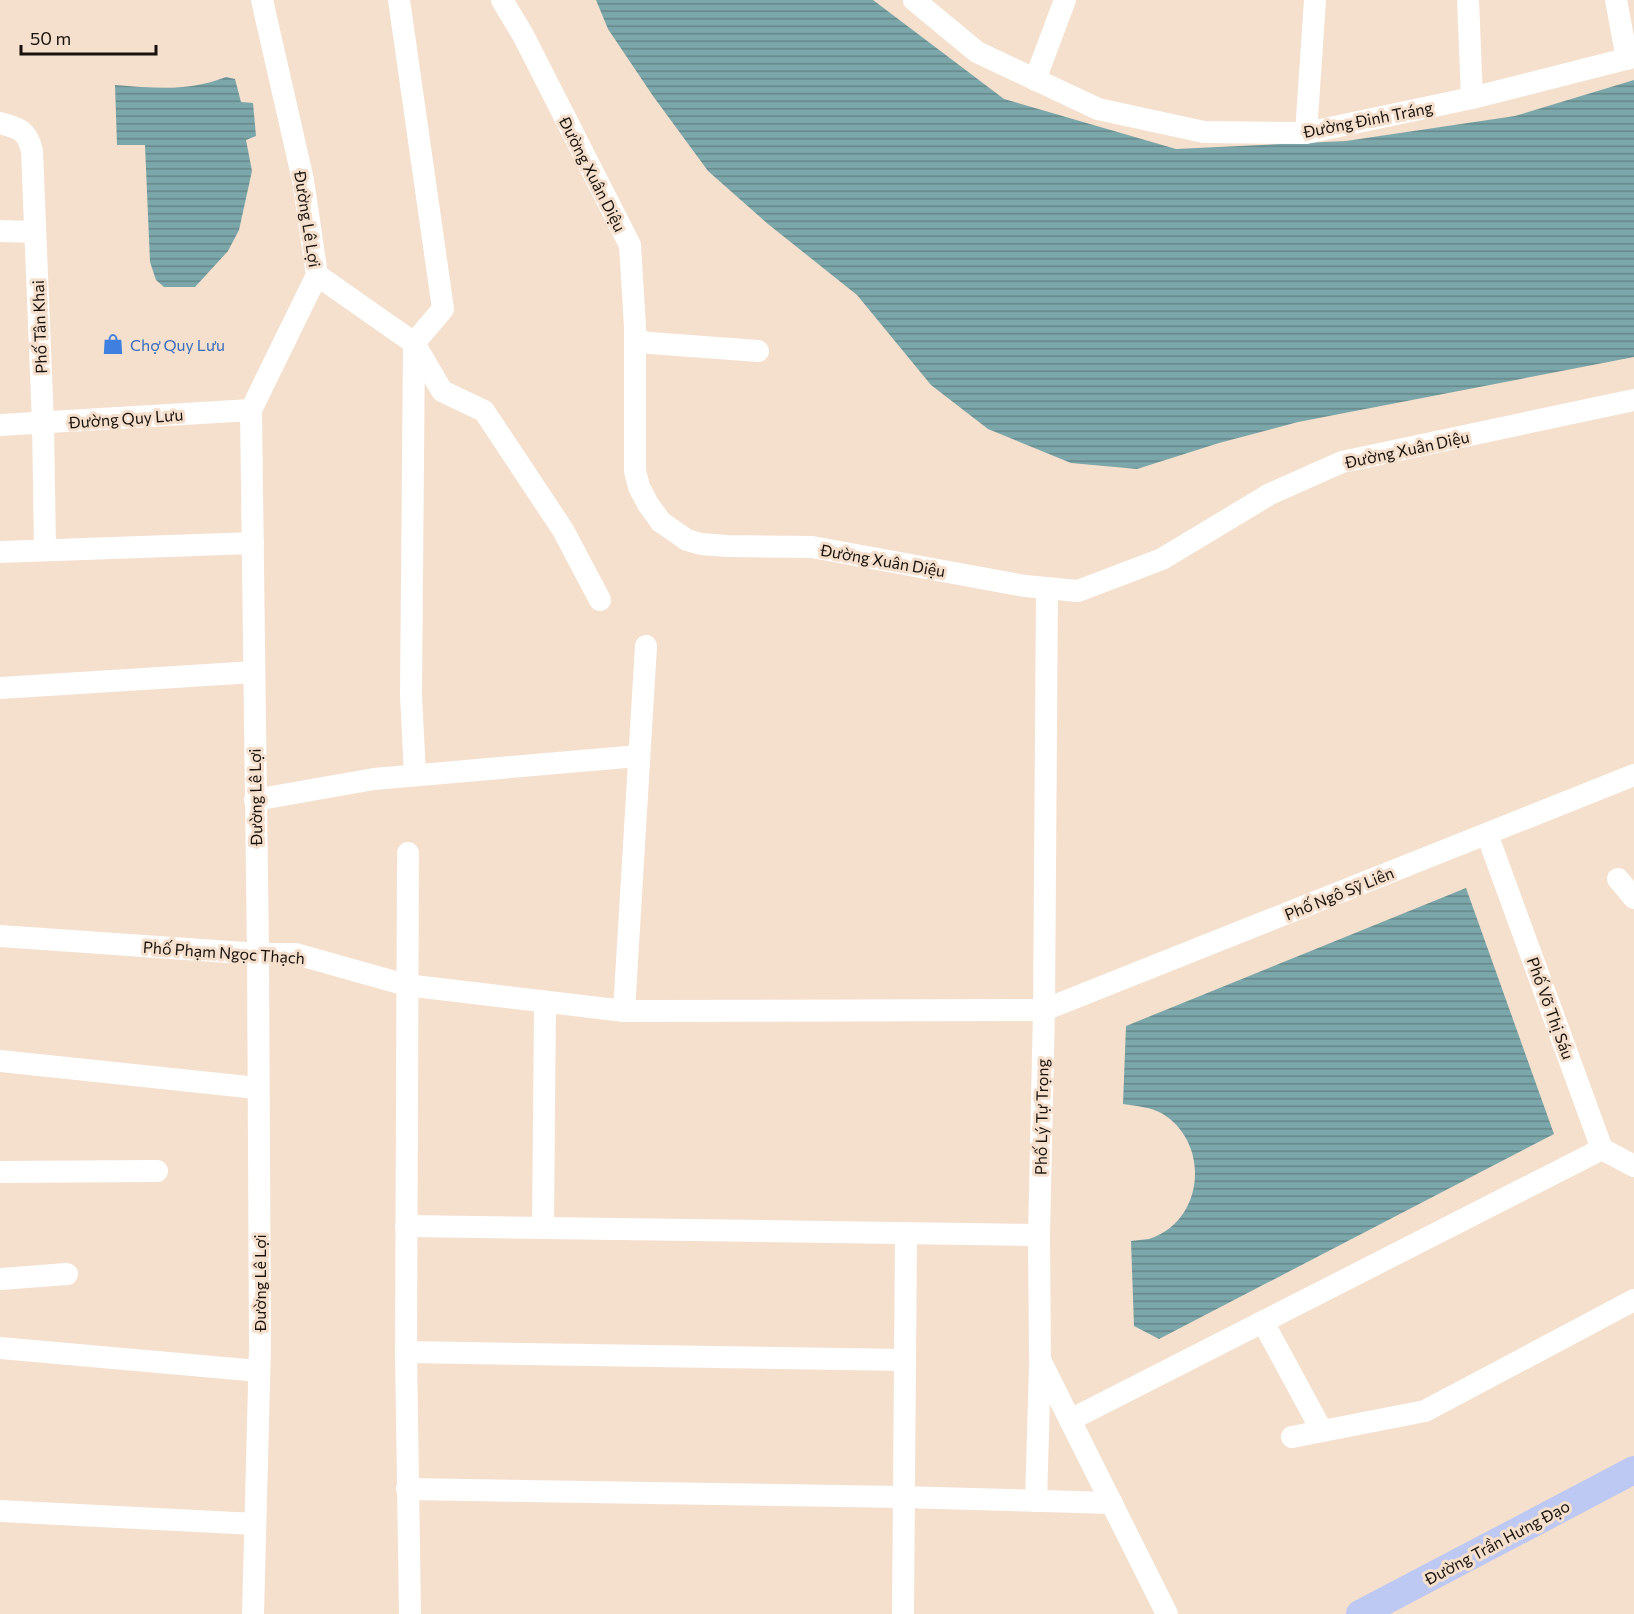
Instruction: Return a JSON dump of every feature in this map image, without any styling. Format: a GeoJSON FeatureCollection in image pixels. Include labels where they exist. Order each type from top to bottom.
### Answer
{"type":"FeatureCollection","features":[{"type":"Feature","properties":{"kind":"main road","name":"Đường Trần Hưng Đạo"},"geometry":{"type":"LineString","coordinates":[[1360,1614],[1634,1470]]}},
{"type":"Feature","properties":{"kind":"street","name":"Đường Lê Lợi"},"geometry":{"type":"LineString","coordinates":[[253,1614],[259,1371],[258,954],[251,410],[317,275],[303,180],[262,0]]}},
{"type":"Feature","properties":{"kind":"street"},"geometry":{"type":"LineString","coordinates":[[399,0],[443,309],[414,343],[411,695],[416,775]]}},
{"type":"Feature","properties":{"kind":"street","name":"Đường Xuân Diệu"},"geometry":{"type":"LineString","coordinates":[[502,0],[523,35],[630,245],[635,340],[635,471],[639,487],[661,522],[672,532],[687,540],[701,544],[812,547],[1047,589],[1078,591],[1162,559],[1270,494],[1342,462],[1634,400]]}},
{"type":"Feature","properties":{"kind":"street","name":"Đường Đinh Tráng"},"geometry":{"type":"LineString","coordinates":[[914,0],[977,52],[1098,109],[1204,132],[1306,133],[1472,98],[1631,58]]}},
{"type":"Feature","properties":{"kind":"street"},"geometry":{"type":"LineString","coordinates":[[1035,80],[1065,0]]}},
{"type":"Feature","properties":{"kind":"street"},"geometry":{"type":"LineString","coordinates":[[1306,133],[1315,0]]}},
{"type":"Feature","properties":{"kind":"street"},"geometry":{"type":"LineString","coordinates":[[1468,0],[1472,98]]}},
{"type":"Feature","properties":{"kind":"street"},"geometry":{"type":"LineString","coordinates":[[1616,0],[1631,58]]}},
{"type":"Feature","properties":{"kind":"street","name":"Phố Tân Khai"},"geometry":{"type":"LineString","coordinates":[[0,123],[20,130],[30,140],[32,151],[43,423],[45,550]]}},
{"type":"Feature","properties":{"kind":"street"},"geometry":{"type":"LineString","coordinates":[[0,231],[35,232]]}},
{"type":"Feature","properties":{"kind":"street"},"geometry":{"type":"LineString","coordinates":[[317,275],[414,343],[442,391],[484,411],[563,530],[600,600]]}},
{"type":"Feature","properties":{"kind":"street"},"geometry":{"type":"LineString","coordinates":[[635,340],[758,351]]}},
{"type":"Feature","properties":{"kind":"street","name":"Đường Quy Lưu"},"geometry":{"type":"LineString","coordinates":[[0,425],[251,410]]}},
{"type":"Feature","properties":{"kind":"street"},"geometry":{"type":"LineString","coordinates":[[0,552],[253,543]]}},
{"type":"Feature","properties":{"kind":"street","name":"Phố Lý Tự Trọng"},"geometry":{"type":"LineString","coordinates":[[1047,589],[1044,1010],[1039,1235],[1040,1360],[1167,1614]]}},
{"type":"Feature","properties":{"kind":"street"},"geometry":{"type":"LineString","coordinates":[[624,1011],[646,646]]}},
{"type":"Feature","properties":{"kind":"street"},"geometry":{"type":"LineString","coordinates":[[0,688],[254,672]]}},
{"type":"Feature","properties":{"kind":"street"},"geometry":{"type":"LineString","coordinates":[[255,800],[374,779],[638,756]]}},
{"type":"Feature","properties":{"kind":"street","name":"Phố Ngô Sỹ Liên"},"geometry":{"type":"LineString","coordinates":[[1044,1010],[1634,775]]}},
{"type":"Feature","properties":{"kind":"street","name":"Phố Võ Thị Sáu"},"geometry":{"type":"LineString","coordinates":[[1487,834],[1602,1149]]}},
{"type":"Feature","properties":{"kind":"street"},"geometry":{"type":"LineString","coordinates":[[408,853],[406,1352],[410,1614]]}},
{"type":"Feature","properties":{"kind":"street"},"geometry":{"type":"LineString","coordinates":[[1618,879],[1634,898]]}},
{"type":"Feature","properties":{"kind":"street","name":"Phố Phạm Ngọc Thạch"},"geometry":{"type":"LineString","coordinates":[[0,936],[258,954],[296,954],[406,985],[624,1011],[1044,1010]]}},
{"type":"Feature","properties":{"kind":"street"},"geometry":{"type":"LineString","coordinates":[[543,1228],[545,1002]]}},
{"type":"Feature","properties":{"kind":"street"},"geometry":{"type":"LineString","coordinates":[[0,1061],[257,1088]]}},
{"type":"Feature","properties":{"kind":"street"},"geometry":{"type":"LineString","coordinates":[[1070,1420],[1602,1149],[1634,1166]]}},
{"type":"Feature","properties":{"kind":"street"},"geometry":{"type":"LineString","coordinates":[[0,1172],[157,1172]]}},
{"type":"Feature","properties":{"kind":"street"},"geometry":{"type":"LineString","coordinates":[[406,1226],[1039,1235]]}},
{"type":"Feature","properties":{"kind":"street"},"geometry":{"type":"LineString","coordinates":[[903,1614],[906,1234]]}},
{"type":"Feature","properties":{"kind":"street"},"geometry":{"type":"LineString","coordinates":[[0,1279],[67,1274]]}},
{"type":"Feature","properties":{"kind":"street"},"geometry":{"type":"LineString","coordinates":[[1292,1437],[1425,1411],[1634,1300]]}},
{"type":"Feature","properties":{"kind":"street"},"geometry":{"type":"LineString","coordinates":[[1263,1322],[1322,1431]]}},
{"type":"Feature","properties":{"kind":"street"},"geometry":{"type":"LineString","coordinates":[[0,1348],[259,1371]]}},
{"type":"Feature","properties":{"kind":"street"},"geometry":{"type":"LineString","coordinates":[[406,1352],[904,1360]]}},
{"type":"Feature","properties":{"kind":"street"},"geometry":{"type":"LineString","coordinates":[[1036,1501],[1040,1360]]}},
{"type":"Feature","properties":{"kind":"street"},"geometry":{"type":"LineString","coordinates":[[407,1489],[903,1497],[1112,1503]]}},
{"type":"Feature","properties":{"kind":"street"},"geometry":{"type":"LineString","coordinates":[[0,1511],[255,1524]]}},
{"type":"Feature","properties":{"kind":"water"},"geometry":{"type":"Polygon","coordinates":[[[596,0],[873,0],[1004,99],[1176,149],[1346,141],[1515,116],[1634,80],[1634,357],[1298,422],[1219,443],[1137,469],[1071,463],[988,429],[931,385],[857,295],[768,224],[708,171],[608,29],[596,0]]]}},
{"type":"Feature","properties":{"kind":"water"},"geometry":{"type":"Polygon","coordinates":[[[226,77],[235,79],[241,102],[253,103],[256,136],[246,140],[252,171],[239,230],[228,251],[195,287],[164,287],[156,280],[150,262],[145,145],[117,145],[115,85],[185,87],[226,77]]]}},
{"type":"Feature","properties":{"kind":"water"},"geometry":{"type":"Polygon","coordinates":[[[1466,888],[1554,1134],[1159,1339],[1134,1326],[1131,1241],[1149,1239],[1167,1230],[1181,1217],[1190,1200],[1195,1181],[1194,1162],[1189,1144],[1178,1127],[1163,1114],[1149,1108],[1123,1104],[1126,1026],[1466,888]]]}},
{"type":"Feature","properties":{"kind":"place","name":"Chợ Quy Lưu"},"geometry":{"type":"Point","coordinates":[113,344]}}]}
